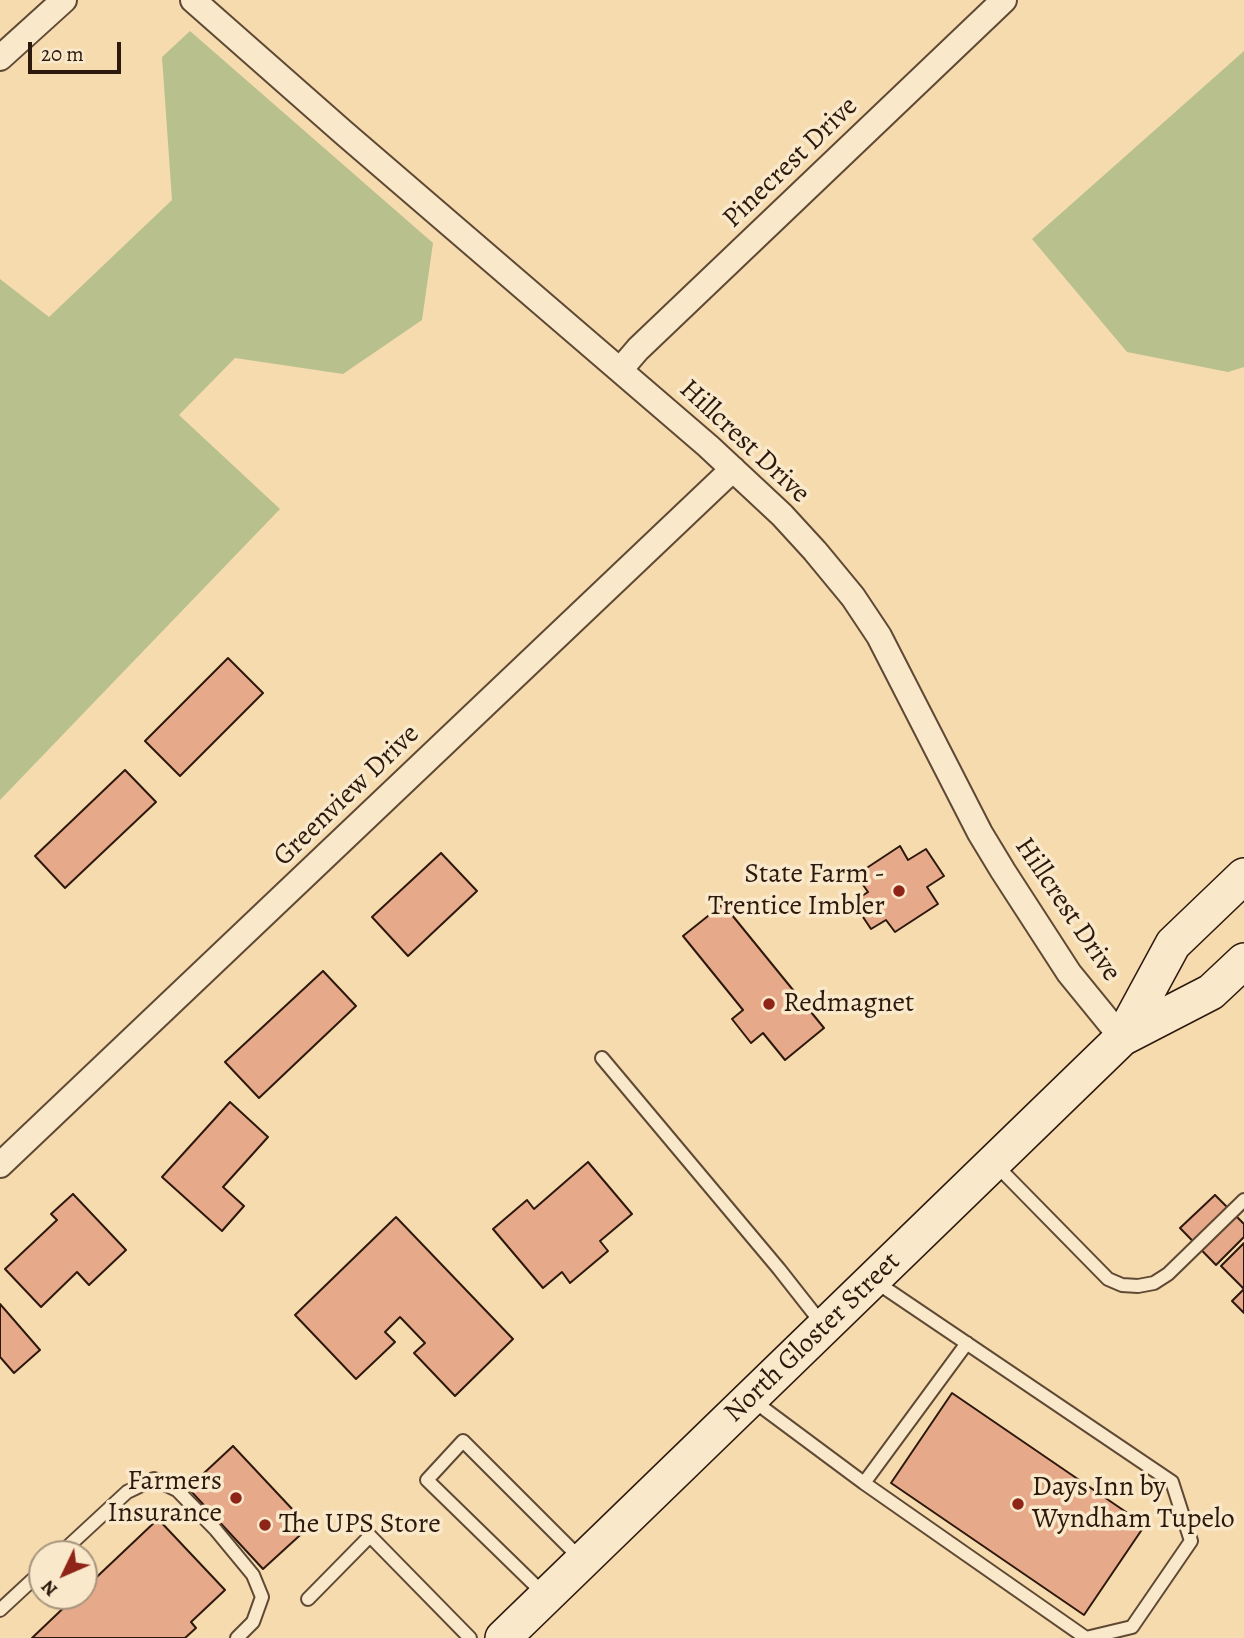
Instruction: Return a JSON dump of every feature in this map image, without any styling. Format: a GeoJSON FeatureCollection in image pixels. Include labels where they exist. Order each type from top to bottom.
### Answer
{"type":"FeatureCollection","features":[{"type":"Feature","properties":{"kind":"main road","name":"North Gloster Street"},"geometry":{"type":"LineString","coordinates":[[1122,1038],[1173,944],[1244,876]]}},
{"type":"Feature","properties":{"kind":"main road","name":"North Gloster Street"},"geometry":{"type":"LineString","coordinates":[[503,1638],[1122,1038],[1211,992],[1244,961]]}},
{"type":"Feature","properties":{"kind":"street"},"geometry":{"type":"LineString","coordinates":[[0,58],[64,0]]}},
{"type":"Feature","properties":{"kind":"street","name":"Hillcrest Drive"},"geometry":{"type":"LineString","coordinates":[[193,0],[733,469],[815,551],[866,616],[902,679],[997,862],[1069,973],[1122,1038]]}},
{"type":"Feature","properties":{"kind":"street","name":"Pinecrest Drive"},"geometry":{"type":"LineString","coordinates":[[620,370],[638,349],[1004,0]]}},
{"type":"Feature","properties":{"kind":"street","name":"Greenview Drive"},"geometry":{"type":"LineString","coordinates":[[0,1165],[733,469]]}},
{"type":"Feature","properties":{"kind":"lane"},"geometry":{"type":"LineString","coordinates":[[602,1058],[779,1269],[825,1328]]}},
{"type":"Feature","properties":{"kind":"lane"},"geometry":{"type":"LineString","coordinates":[[993,1163],[1108,1279],[1122,1285],[1154,1283],[1168,1275],[1244,1200]]}},
{"type":"Feature","properties":{"kind":"lane"},"geometry":{"type":"LineString","coordinates":[[751,1399],[864,1483],[1086,1638],[1132,1627],[1191,1541],[1172,1482],[874,1280]]}},
{"type":"Feature","properties":{"kind":"lane"},"geometry":{"type":"LineString","coordinates":[[864,1483],[967,1343]]}},
{"type":"Feature","properties":{"kind":"lane"},"geometry":{"type":"LineString","coordinates":[[547,1597],[427,1480],[463,1441],[584,1561]]}},
{"type":"Feature","properties":{"kind":"lane"},"geometry":{"type":"LineString","coordinates":[[75,1540],[127,1492],[154,1479],[177,1490],[238,1556],[258,1586],[262,1597],[253,1622],[237,1638]]}},
{"type":"Feature","properties":{"kind":"lane"},"geometry":{"type":"LineString","coordinates":[[308,1599],[370,1536],[470,1638]]}},
{"type":"Feature","properties":{"kind":"lane"},"geometry":{"type":"LineString","coordinates":[[0,1610],[28,1584]]}},
{"type":"Feature","properties":{"kind":"green space"},"geometry":{"type":"Polygon","coordinates":[[[190,31],[433,243],[422,320],[343,374],[235,358],[179,415],[280,509],[0,800],[0,279],[49,317],[172,200],[162,57],[190,31]]]}},
{"type":"Feature","properties":{"kind":"green space"},"geometry":{"type":"Polygon","coordinates":[[[1244,51],[1244,367],[1228,372],[1127,352],[1032,239],[1244,51]]]}},
{"type":"Feature","properties":{"kind":"building"},"geometry":{"type":"Polygon","coordinates":[[[228,658],[263,693],[180,776],[145,741],[228,658]]]}},
{"type":"Feature","properties":{"kind":"building"},"geometry":{"type":"Polygon","coordinates":[[[125,770],[156,802],[65,888],[35,856],[125,770]]]}},
{"type":"Feature","properties":{"kind":"building"},"geometry":{"type":"Polygon","coordinates":[[[900,846],[908,860],[926,849],[944,876],[927,887],[938,904],[895,932],[886,920],[871,929],[853,902],[868,892],[856,875],[900,846]]]}},
{"type":"Feature","properties":{"kind":"building"},"geometry":{"type":"Polygon","coordinates":[[[441,853],[477,891],[408,956],[372,917],[441,853]]]}},
{"type":"Feature","properties":{"kind":"building"},"geometry":{"type":"Polygon","coordinates":[[[723,904],[824,1028],[785,1060],[763,1033],[751,1043],[732,1019],[743,1010],[683,936],[723,904]]]}},
{"type":"Feature","properties":{"kind":"building"},"geometry":{"type":"Polygon","coordinates":[[[323,971],[356,1006],[259,1098],[225,1062],[323,971]]]}},
{"type":"Feature","properties":{"kind":"building"},"geometry":{"type":"Polygon","coordinates":[[[230,1102],[268,1137],[223,1187],[244,1206],[222,1231],[162,1177],[230,1102]]]}},
{"type":"Feature","properties":{"kind":"building"},"geometry":{"type":"Polygon","coordinates":[[[588,1162],[632,1214],[600,1241],[608,1251],[570,1283],[562,1272],[543,1288],[493,1229],[527,1200],[534,1209],[588,1162]]]}},
{"type":"Feature","properties":{"kind":"building"},"geometry":{"type":"Polygon","coordinates":[[[73,1194],[126,1250],[89,1285],[77,1272],[41,1307],[5,1269],[57,1220],[51,1214],[73,1194]]]}},
{"type":"Feature","properties":{"kind":"building"},"geometry":{"type":"Polygon","coordinates":[[[1215,1195],[1244,1224],[1244,1237],[1216,1265],[1180,1228],[1215,1195]]]}},
{"type":"Feature","properties":{"kind":"building"},"geometry":{"type":"Polygon","coordinates":[[[396,1217],[513,1339],[455,1396],[414,1353],[425,1343],[400,1317],[385,1332],[395,1342],[356,1379],[295,1315],[396,1217]]]}},
{"type":"Feature","properties":{"kind":"building"},"geometry":{"type":"Polygon","coordinates":[[[1244,1243],[1244,1289],[1221,1266],[1244,1243]]]}},
{"type":"Feature","properties":{"kind":"building"},"geometry":{"type":"Polygon","coordinates":[[[1244,1289],[1244,1313],[1232,1301],[1244,1289]]]}},
{"type":"Feature","properties":{"kind":"building"},"geometry":{"type":"Polygon","coordinates":[[[0,1304],[40,1350],[14,1373],[0,1357],[0,1304]]]}},
{"type":"Feature","properties":{"kind":"building","name":"Days Inn by Wyndham Tupelo"},"geometry":{"type":"Polygon","coordinates":[[[952,1393],[1145,1525],[1084,1615],[891,1483],[952,1393]]]}},
{"type":"Feature","properties":{"kind":"building"},"geometry":{"type":"Polygon","coordinates":[[[233,1446],[309,1527],[263,1569],[188,1488],[233,1446]]]}},
{"type":"Feature","properties":{"kind":"building"},"geometry":{"type":"Polygon","coordinates":[[[158,1519],[225,1590],[191,1622],[196,1628],[185,1638],[32,1638],[61,1610],[98,1610],[98,1576],[158,1519]]]}},
{"type":"Feature","properties":{"kind":"place","name":"State Farm - Trentice Imbler"},"geometry":{"type":"Point","coordinates":[899,891]}},
{"type":"Feature","properties":{"kind":"place","name":"Redmagnet"},"geometry":{"type":"Point","coordinates":[769,1004]}},
{"type":"Feature","properties":{"kind":"place","name":"Farmers Insurance"},"geometry":{"type":"Point","coordinates":[236,1498]}},
{"type":"Feature","properties":{"kind":"place","name":"Days Inn by Wyndham Tupelo"},"geometry":{"type":"Point","coordinates":[1018,1504]}},
{"type":"Feature","properties":{"kind":"place","name":"The UPS Store"},"geometry":{"type":"Point","coordinates":[265,1525]}}]}
